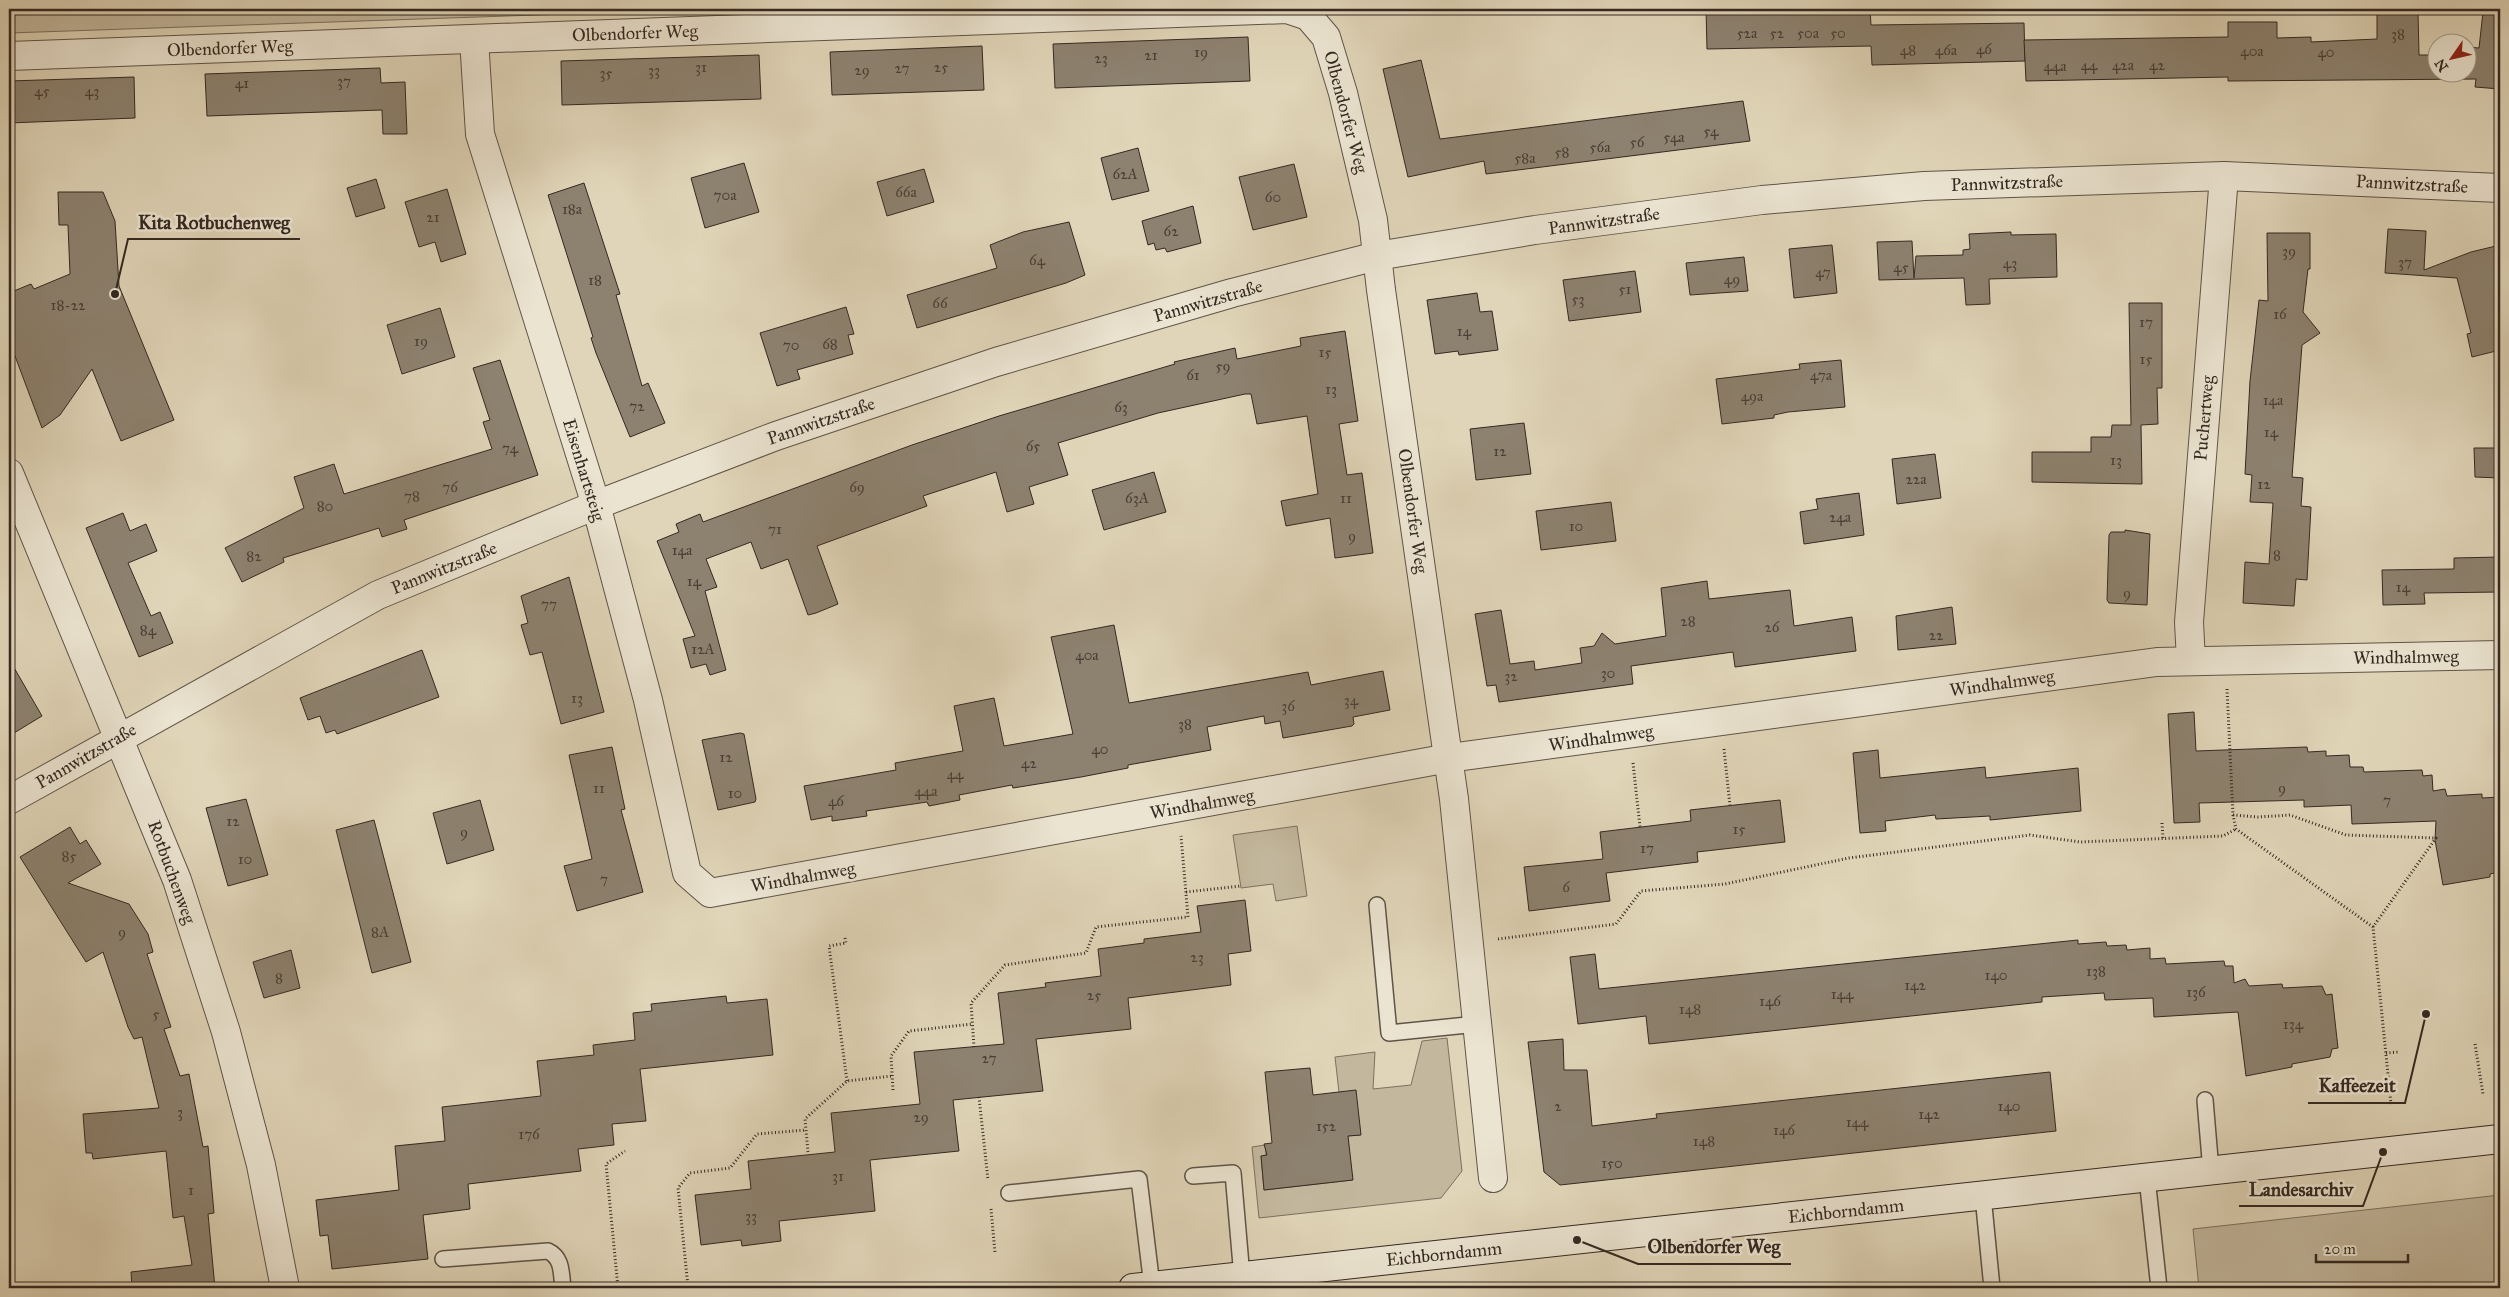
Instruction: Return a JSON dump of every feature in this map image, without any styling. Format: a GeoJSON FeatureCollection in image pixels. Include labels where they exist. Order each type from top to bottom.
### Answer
{"type":"FeatureCollection","features":[{"type":"Feature","properties":{"kind":"street","name":"Olbendorfer Weg"},"geometry":{"type":"LineString","coordinates":[[9,56],[1287,9],[1308,16],[1326,37],[1343,93],[1373,220],[1376,256],[1449,758],[1492,1178]]}},
{"type":"Feature","properties":{"kind":"street","name":"Eisenhartsteig"},"geometry":{"type":"LineString","coordinates":[[474,38],[480,134],[596,505],[648,700],[687,873],[710,893]]}},
{"type":"Feature","properties":{"kind":"street","name":"Pannwitzstraße"},"geometry":{"type":"LineString","coordinates":[[9,800],[118,737],[378,594],[596,505],[776,436],[996,362],[1232,294],[1376,256],[1534,230],[1762,200],[1924,186],[2224,176],[2500,188]]}},
{"type":"Feature","properties":{"kind":"street","name":"Puchertweg"},"geometry":{"type":"LineString","coordinates":[[2191,662],[2189,622],[2224,176]]}},
{"type":"Feature","properties":{"kind":"street","name":"Rotbuchenweg"},"geometry":{"type":"LineString","coordinates":[[9,473],[177,880],[226,1032],[261,1165],[285,1288]]}},
{"type":"Feature","properties":{"kind":"street","name":"Windhalmweg"},"geometry":{"type":"LineString","coordinates":[[710,893],[1449,758],[2156,662],[2500,655]]}},
{"type":"Feature","properties":{"kind":"street","name":"Eichborndamm"},"geometry":{"type":"LineString","coordinates":[[1142,1287],[2500,1139]]}},
{"type":"Feature","properties":{"kind":"lane"},"geometry":{"type":"LineString","coordinates":[[1377,905],[1389,1033],[1477,1024]]}},
{"type":"Feature","properties":{"kind":"lane"},"geometry":{"type":"LineString","coordinates":[[2205,1100],[2211,1171]]}},
{"type":"Feature","properties":{"kind":"lane"},"geometry":{"type":"LineString","coordinates":[[1193,1176],[1233,1173],[1242,1277]]}},
{"type":"Feature","properties":{"kind":"lane"},"geometry":{"type":"LineString","coordinates":[[2146,1178],[2159,1288]]}},
{"type":"Feature","properties":{"kind":"lane"},"geometry":{"type":"LineString","coordinates":[[1009,1193],[1139,1179],[1142,1287]]}},
{"type":"Feature","properties":{"kind":"lane"},"geometry":{"type":"LineString","coordinates":[[1983,1196],[1992,1288],[1988,1288]]}},
{"type":"Feature","properties":{"kind":"lane"},"geometry":{"type":"LineString","coordinates":[[443,1259],[548,1251],[558,1258],[561,1266],[563,1288]]}},
{"type":"Feature","properties":{"kind":"path"},"geometry":{"type":"LineString","coordinates":[[2226,681],[2233,815],[2236,829],[2373,927]]}},
{"type":"Feature","properties":{"kind":"path"},"geometry":{"type":"LineString","coordinates":[[1724,742],[1730,806]]}},
{"type":"Feature","properties":{"kind":"path"},"geometry":{"type":"LineString","coordinates":[[1632,754],[1640,827]]}},
{"type":"Feature","properties":{"kind":"path"},"geometry":{"type":"LineString","coordinates":[[2233,815],[2258,817],[2290,815],[2346,835],[2436,838],[2373,927],[2392,1104]]}},
{"type":"Feature","properties":{"kind":"path"},"geometry":{"type":"LineString","coordinates":[[2162,824],[2163,838]]}},
{"type":"Feature","properties":{"kind":"path"},"geometry":{"type":"LineString","coordinates":[[974,1047],[971,1003],[1005,966],[1086,953],[1096,927],[1188,917],[1180,828]]}},
{"type":"Feature","properties":{"kind":"path"},"geometry":{"type":"LineString","coordinates":[[1496,940],[1616,924],[1641,891],[1725,884],[1849,858],[2030,835],[2080,842],[2224,836],[2236,829]]}},
{"type":"Feature","properties":{"kind":"path"},"geometry":{"type":"LineString","coordinates":[[1186,892],[1241,886]]}},
{"type":"Feature","properties":{"kind":"path"},"geometry":{"type":"LineString","coordinates":[[845,938],[846,943],[829,946],[847,1081]]}},
{"type":"Feature","properties":{"kind":"path"},"geometry":{"type":"LineString","coordinates":[[893,1090],[891,1056],[909,1031],[972,1024]]}},
{"type":"Feature","properties":{"kind":"path"},"geometry":{"type":"LineString","coordinates":[[2475,1044],[2483,1094]]}},
{"type":"Feature","properties":{"kind":"path"},"geometry":{"type":"LineString","coordinates":[[2386,1053],[2398,1052]]}},
{"type":"Feature","properties":{"kind":"path"},"geometry":{"type":"LineString","coordinates":[[808,1152],[805,1119],[847,1081],[892,1076]]}},
{"type":"Feature","properties":{"kind":"path"},"geometry":{"type":"LineString","coordinates":[[979,1097],[989,1189]]}},
{"type":"Feature","properties":{"kind":"path"},"geometry":{"type":"LineString","coordinates":[[688,1287],[678,1188],[690,1173],[730,1168],[757,1134],[806,1130]]}},
{"type":"Feature","properties":{"kind":"path"},"geometry":{"type":"LineString","coordinates":[[618,1288],[606,1164],[625,1151]]}},
{"type":"Feature","properties":{"kind":"path"},"geometry":{"type":"LineString","coordinates":[[991,1208],[996,1253]]}},
{"type":"Feature","properties":{"kind":"shaded area"},"geometry":{"type":"Polygon","coordinates":[[[9,9],[713,9],[9,33],[9,9]]]}},
{"type":"Feature","properties":{"kind":"shaded area"},"geometry":{"type":"Polygon","coordinates":[[[1297,826],[1307,896],[1276,901],[1273,884],[1241,888],[1233,835],[1297,826]]]}},
{"type":"Feature","properties":{"kind":"shaded area"},"geometry":{"type":"Polygon","coordinates":[[[1447,1038],[1462,1171],[1441,1198],[1259,1218],[1252,1147],[1265,1145],[1266,1155],[1261,1156],[1264,1190],[1352,1180],[1347,1136],[1360,1135],[1339,1092],[1335,1057],[1375,1052],[1373,1089],[1411,1085],[1422,1041],[1447,1038]]]}},
{"type":"Feature","properties":{"kind":"shaded area"},"geometry":{"type":"Polygon","coordinates":[[[2500,1195],[2500,1288],[2199,1288],[2193,1229],[2500,1195]]]}},
{"type":"Feature","properties":{"kind":"building"},"geometry":{"type":"Polygon","coordinates":[[[1706,9],[1870,9],[1871,25],[2024,23],[2025,61],[1872,65],[1871,46],[1707,49],[1706,9]]]}},
{"type":"Feature","properties":{"kind":"building"},"geometry":{"type":"Polygon","coordinates":[[[2418,12],[2419,55],[2426,55],[2426,79],[2228,81],[2228,77],[2026,81],[2024,40],[2228,37],[2228,22],[2277,22],[2277,38],[2311,37],[2311,42],[2377,39],[2377,13],[2418,12]]]}},
{"type":"Feature","properties":{"kind":"building"},"geometry":{"type":"Polygon","coordinates":[[[2483,12],[2500,13],[2500,89],[2475,87],[2476,48],[2479,48],[2483,12]]]}},
{"type":"Feature","properties":{"kind":"building"},"geometry":{"type":"Polygon","coordinates":[[[1248,37],[1250,81],[1055,88],[1053,44],[1248,37]]]}},
{"type":"Feature","properties":{"kind":"building"},"geometry":{"type":"Polygon","coordinates":[[[982,46],[984,90],[832,95],[830,52],[982,46]]]}},
{"type":"Feature","properties":{"kind":"building"},"geometry":{"type":"Polygon","coordinates":[[[759,55],[761,99],[562,105],[561,61],[759,55]]]}},
{"type":"Feature","properties":{"kind":"building"},"geometry":{"type":"Polygon","coordinates":[[[1421,60],[1440,139],[1743,101],[1750,141],[1486,174],[1484,161],[1408,177],[1383,69],[1421,60]]]}},
{"type":"Feature","properties":{"kind":"building"},"geometry":{"type":"Polygon","coordinates":[[[380,68],[381,83],[405,82],[407,134],[383,134],[382,110],[207,116],[205,74],[380,68]]]}},
{"type":"Feature","properties":{"kind":"building"},"geometry":{"type":"Polygon","coordinates":[[[134,77],[135,118],[9,123],[9,81],[134,77]]]}},
{"type":"Feature","properties":{"kind":"building"},"geometry":{"type":"Polygon","coordinates":[[[1138,148],[1149,191],[1112,200],[1101,158],[1138,148]]]}},
{"type":"Feature","properties":{"kind":"building"},"geometry":{"type":"Polygon","coordinates":[[[744,163],[759,212],[705,228],[691,178],[744,163]]]}},
{"type":"Feature","properties":{"kind":"building"},"geometry":{"type":"Polygon","coordinates":[[[1294,164],[1307,217],[1253,230],[1239,177],[1294,164]]]}},
{"type":"Feature","properties":{"kind":"building"},"geometry":{"type":"Polygon","coordinates":[[[924,169],[934,202],[887,216],[877,182],[924,169]]]}},
{"type":"Feature","properties":{"kind":"building"},"geometry":{"type":"Polygon","coordinates":[[[376,179],[385,208],[356,217],[347,188],[376,179]]]}},
{"type":"Feature","properties":{"kind":"building"},"geometry":{"type":"Polygon","coordinates":[[[584,183],[620,294],[616,295],[642,386],[648,383],[665,423],[630,437],[596,353],[591,338],[593,337],[548,195],[584,183]]]}},
{"type":"Feature","properties":{"kind":"building"},"geometry":{"type":"Polygon","coordinates":[[[447,189],[466,254],[441,262],[435,242],[419,247],[405,202],[447,189]]]}},
{"type":"Feature","properties":{"kind":"building"},"geometry":{"type":"Polygon","coordinates":[[[58,192],[103,192],[115,221],[119,286],[174,420],[121,441],[92,369],[60,415],[42,428],[9,340],[9,293],[31,284],[34,289],[70,274],[68,225],[59,225],[58,192]]]}},
{"type":"Feature","properties":{"kind":"building"},"geometry":{"type":"Polygon","coordinates":[[[1193,206],[1201,243],[1167,252],[1165,248],[1156,250],[1154,243],[1148,245],[1142,221],[1193,206]]]}},
{"type":"Feature","properties":{"kind":"building"},"geometry":{"type":"Polygon","coordinates":[[[1069,222],[1085,275],[1066,283],[917,328],[907,295],[997,268],[990,245],[1023,232],[1069,222]]]}},
{"type":"Feature","properties":{"kind":"building"},"geometry":{"type":"Polygon","coordinates":[[[2388,229],[2426,231],[2424,270],[2471,252],[2500,245],[2500,350],[2472,357],[2467,334],[2471,333],[2457,278],[2385,273],[2388,229]]]}},
{"type":"Feature","properties":{"kind":"building"},"geometry":{"type":"Polygon","coordinates":[[[2011,232],[2011,235],[2056,234],[2057,277],[1989,279],[1990,304],[1966,305],[1964,278],[1879,280],[1877,242],[1912,241],[1914,278],[1916,256],[1963,255],[1963,250],[1970,249],[1969,234],[2011,232]]]}},
{"type":"Feature","properties":{"kind":"building"},"geometry":{"type":"Polygon","coordinates":[[[2267,233],[2310,233],[2310,269],[2308,269],[2303,312],[2320,333],[2302,345],[2292,477],[2303,478],[2301,506],[2311,507],[2307,580],[2296,579],[2294,606],[2243,603],[2245,562],[2269,564],[2273,503],[2250,502],[2252,475],[2245,474],[2250,381],[2259,300],[2268,301],[2267,233]]]}},
{"type":"Feature","properties":{"kind":"building"},"geometry":{"type":"Polygon","coordinates":[[[1832,245],[1837,293],[1794,298],[1789,249],[1832,245]]]}},
{"type":"Feature","properties":{"kind":"building"},"geometry":{"type":"Polygon","coordinates":[[[1744,257],[1748,291],[1690,295],[1686,263],[1744,257]]]}},
{"type":"Feature","properties":{"kind":"building"},"geometry":{"type":"Polygon","coordinates":[[[1635,271],[1641,312],[1569,321],[1563,280],[1635,271]]]}},
{"type":"Feature","properties":{"kind":"building"},"geometry":{"type":"Polygon","coordinates":[[[1477,293],[1480,312],[1492,311],[1498,350],[1459,355],[1458,351],[1435,354],[1427,300],[1477,293]]]}},
{"type":"Feature","properties":{"kind":"building"},"geometry":{"type":"Polygon","coordinates":[[[2129,303],[2162,303],[2162,388],[2157,388],[2158,424],[2141,425],[2142,484],[2032,482],[2032,452],[2091,452],[2091,437],[2111,437],[2112,425],[2131,425],[2129,303]]]}},
{"type":"Feature","properties":{"kind":"building"},"geometry":{"type":"Polygon","coordinates":[[[846,307],[854,334],[848,335],[853,354],[797,370],[800,379],[777,386],[760,333],[846,307]]]}},
{"type":"Feature","properties":{"kind":"building"},"geometry":{"type":"Polygon","coordinates":[[[440,308],[455,357],[402,374],[387,325],[440,308]]]}},
{"type":"Feature","properties":{"kind":"building"},"geometry":{"type":"Polygon","coordinates":[[[1345,331],[1358,421],[1339,424],[1347,475],[1362,473],[1373,553],[1335,558],[1330,518],[1286,526],[1281,501],[1318,494],[1307,416],[1257,424],[1251,394],[1245,394],[1158,413],[1058,443],[1068,475],[1029,487],[1034,504],[1007,512],[996,472],[923,496],[927,506],[817,546],[838,604],[816,613],[808,615],[788,559],[761,569],[751,542],[706,559],[717,587],[705,591],[726,670],[710,675],[706,664],[691,668],[683,639],[695,636],[657,541],[679,532],[676,524],[700,514],[703,522],[912,445],[999,416],[1175,364],[1174,362],[1235,348],[1237,359],[1301,346],[1300,338],[1345,331]]]}},
{"type":"Feature","properties":{"kind":"building"},"geometry":{"type":"Polygon","coordinates":[[[500,360],[538,475],[404,520],[407,529],[382,537],[379,528],[283,558],[284,562],[242,582],[225,548],[304,508],[294,477],[334,464],[344,494],[492,449],[483,422],[490,420],[473,368],[500,360]]]}},
{"type":"Feature","properties":{"kind":"building"},"geometry":{"type":"Polygon","coordinates":[[[1841,360],[1845,407],[1788,412],[1774,415],[1774,418],[1722,424],[1716,379],[1800,369],[1799,364],[1841,360]]]}},
{"type":"Feature","properties":{"kind":"building"},"geometry":{"type":"Polygon","coordinates":[[[1524,423],[1531,474],[1476,480],[1470,429],[1524,423]]]}},
{"type":"Feature","properties":{"kind":"building"},"geometry":{"type":"Polygon","coordinates":[[[2474,448],[2500,448],[2500,478],[2475,477],[2474,448]]]}},
{"type":"Feature","properties":{"kind":"building"},"geometry":{"type":"Polygon","coordinates":[[[1935,454],[1941,498],[1897,504],[1892,459],[1935,454]]]}},
{"type":"Feature","properties":{"kind":"building"},"geometry":{"type":"Polygon","coordinates":[[[1154,472],[1166,512],[1104,530],[1092,490],[1154,472]]]}},
{"type":"Feature","properties":{"kind":"building"},"geometry":{"type":"Polygon","coordinates":[[[1859,493],[1864,535],[1804,544],[1800,512],[1818,509],[1816,499],[1859,493]]]}},
{"type":"Feature","properties":{"kind":"building"},"geometry":{"type":"Polygon","coordinates":[[[1611,502],[1616,541],[1541,550],[1536,511],[1611,502]]]}},
{"type":"Feature","properties":{"kind":"building"},"geometry":{"type":"Polygon","coordinates":[[[123,513],[130,531],[146,524],[157,551],[128,563],[151,616],[160,612],[173,643],[139,657],[86,528],[123,513]]]}},
{"type":"Feature","properties":{"kind":"building"},"geometry":{"type":"Polygon","coordinates":[[[2125,530],[2150,534],[2147,605],[2109,603],[2107,600],[2109,535],[2111,532],[2125,532],[2125,530]]]}},
{"type":"Feature","properties":{"kind":"building"},"geometry":{"type":"Polygon","coordinates":[[[2500,557],[2500,592],[2424,593],[2425,604],[2383,605],[2382,570],[2454,569],[2454,558],[2500,557]]]}},
{"type":"Feature","properties":{"kind":"building"},"geometry":{"type":"Polygon","coordinates":[[[569,577],[604,712],[561,724],[542,652],[530,655],[521,625],[528,623],[521,596],[569,577]]]}},
{"type":"Feature","properties":{"kind":"building"},"geometry":{"type":"Polygon","coordinates":[[[1707,581],[1709,599],[1790,590],[1794,626],[1852,617],[1856,651],[1735,667],[1733,652],[1631,666],[1633,684],[1499,702],[1496,685],[1487,686],[1475,614],[1501,610],[1510,664],[1534,661],[1535,670],[1582,663],[1580,648],[1594,646],[1602,633],[1615,644],[1666,636],[1661,588],[1707,581]]]}},
{"type":"Feature","properties":{"kind":"building"},"geometry":{"type":"Polygon","coordinates":[[[1952,607],[1956,644],[1898,650],[1896,616],[1952,607]]]}},
{"type":"Feature","properties":{"kind":"building"},"geometry":{"type":"Polygon","coordinates":[[[1114,625],[1129,703],[1308,672],[1311,685],[1383,671],[1390,710],[1353,717],[1354,724],[1352,726],[1283,738],[1280,721],[1265,724],[1264,716],[1207,727],[1211,750],[1128,765],[1128,768],[1081,777],[1013,788],[1012,785],[959,795],[960,800],[929,806],[927,802],[866,811],[867,816],[832,821],[832,816],[811,820],[804,786],[896,770],[895,763],[963,751],[954,706],[994,698],[1004,746],[1073,734],[1051,637],[1114,625]]]}},
{"type":"Feature","properties":{"kind":"building"},"geometry":{"type":"Polygon","coordinates":[[[422,650],[439,697],[337,734],[335,730],[326,733],[320,716],[308,720],[300,698],[422,650]]]}},
{"type":"Feature","properties":{"kind":"building"},"geometry":{"type":"Polygon","coordinates":[[[9,659],[42,716],[9,736],[9,659]]]}},
{"type":"Feature","properties":{"kind":"building"},"geometry":{"type":"Polygon","coordinates":[[[2194,712],[2196,751],[2307,747],[2308,752],[2326,751],[2326,756],[2349,755],[2350,767],[2363,767],[2364,772],[2422,770],[2423,776],[2432,775],[2433,791],[2445,789],[2447,796],[2482,794],[2482,798],[2500,797],[2500,872],[2490,874],[2490,877],[2443,885],[2435,840],[2436,821],[2352,824],[2351,805],[2304,807],[2304,800],[2199,803],[2200,822],[2174,823],[2168,714],[2194,712]]]}},
{"type":"Feature","properties":{"kind":"building"},"geometry":{"type":"Polygon","coordinates":[[[740,733],[744,734],[756,799],[755,802],[718,810],[702,740],[740,733]]]}},
{"type":"Feature","properties":{"kind":"building"},"geometry":{"type":"Polygon","coordinates":[[[612,747],[625,809],[621,810],[643,892],[577,911],[564,866],[592,859],[569,755],[612,747]]]}},
{"type":"Feature","properties":{"kind":"building"},"geometry":{"type":"Polygon","coordinates":[[[1878,750],[1880,778],[1985,767],[1986,778],[2078,768],[2081,811],[1990,820],[1990,816],[1936,819],[1935,815],[1885,821],[1886,831],[1860,833],[1853,753],[1878,750]]]}},
{"type":"Feature","properties":{"kind":"building"},"geometry":{"type":"Polygon","coordinates":[[[246,799],[268,875],[228,886],[206,808],[246,799]]]}},
{"type":"Feature","properties":{"kind":"building"},"geometry":{"type":"Polygon","coordinates":[[[480,800],[494,850],[447,864],[433,813],[480,800]]]}},
{"type":"Feature","properties":{"kind":"building"},"geometry":{"type":"Polygon","coordinates":[[[1780,800],[1785,842],[1697,852],[1698,862],[1606,873],[1610,901],[1529,911],[1524,867],[1603,859],[1600,832],[1691,821],[1690,810],[1780,800]]]}},
{"type":"Feature","properties":{"kind":"building"},"geometry":{"type":"Polygon","coordinates":[[[374,820],[411,962],[372,973],[336,830],[374,820]]]}},
{"type":"Feature","properties":{"kind":"building"},"geometry":{"type":"Polygon","coordinates":[[[70,827],[80,844],[86,840],[101,864],[68,883],[129,904],[148,934],[153,952],[147,954],[171,1027],[164,1029],[180,1076],[189,1074],[203,1147],[208,1146],[214,1213],[208,1214],[215,1288],[132,1288],[131,1272],[192,1265],[184,1216],[173,1218],[166,1151],[93,1159],[92,1153],[86,1153],[83,1114],[159,1108],[142,1037],[134,1039],[128,1027],[103,952],[86,962],[20,857],[70,827]]]}},
{"type":"Feature","properties":{"kind":"building"},"geometry":{"type":"Polygon","coordinates":[[[1245,900],[1251,951],[1228,954],[1231,985],[1128,998],[1131,1029],[1036,1039],[1043,1091],[953,1100],[959,1151],[870,1160],[875,1211],[779,1221],[781,1241],[742,1246],[741,1240],[701,1245],[695,1195],[751,1189],[748,1161],[835,1152],[831,1113],[920,1104],[914,1052],[1004,1044],[998,993],[1046,987],[1045,983],[1101,976],[1098,949],[1144,943],[1144,939],[1201,932],[1197,906],[1245,900]]]}},
{"type":"Feature","properties":{"kind":"building"},"geometry":{"type":"Polygon","coordinates":[[[2078,940],[2078,944],[2106,942],[2107,946],[2126,945],[2127,950],[2150,948],[2150,959],[2165,958],[2166,964],[2224,961],[2225,966],[2233,966],[2234,983],[2245,979],[2249,986],[2282,984],[2283,988],[2322,986],[2326,995],[2332,994],[2338,1048],[2332,1049],[2330,1057],[2292,1064],[2292,1067],[2246,1076],[2238,1012],[2154,1017],[2153,998],[2105,1000],[2104,993],[2042,997],[2042,1002],[1649,1044],[1646,1016],[1578,1024],[1570,957],[1595,954],[1599,989],[2078,940]]]}},
{"type":"Feature","properties":{"kind":"building"},"geometry":{"type":"Polygon","coordinates":[[[291,950],[300,988],[264,998],[253,962],[291,950]]]}},
{"type":"Feature","properties":{"kind":"building"},"geometry":{"type":"Polygon","coordinates":[[[726,996],[727,1003],[767,999],[773,1055],[640,1069],[646,1121],[612,1124],[614,1145],[578,1149],[581,1171],[468,1184],[470,1209],[423,1215],[428,1259],[332,1269],[328,1235],[320,1236],[316,1200],[399,1190],[395,1146],[445,1141],[442,1107],[541,1096],[537,1061],[594,1055],[593,1045],[635,1040],[633,1013],[652,1011],[651,1004],[726,996]]]}},
{"type":"Feature","properties":{"kind":"building"},"geometry":{"type":"Polygon","coordinates":[[[1563,1039],[1564,1070],[1587,1070],[1592,1126],[1657,1118],[1656,1114],[2050,1072],[2056,1131],[1560,1185],[1544,1172],[1528,1042],[1563,1039]]]}},
{"type":"Feature","properties":{"kind":"building"},"geometry":{"type":"Polygon","coordinates":[[[1310,1068],[1313,1095],[1356,1090],[1361,1135],[1348,1136],[1353,1180],[1264,1190],[1261,1156],[1267,1155],[1264,1144],[1272,1143],[1265,1072],[1310,1068]]]}},
{"type":"Feature","properties":{"kind":"place","name":"Kita Rotbuchenweg"},"geometry":{"type":"Point","coordinates":[115,294]}},
{"type":"Feature","properties":{"kind":"place","name":"Kaffeezeit"},"geometry":{"type":"Point","coordinates":[2426,1014]}},
{"type":"Feature","properties":{"kind":"place","name":"Landesarchiv"},"geometry":{"type":"Point","coordinates":[2383,1152]}},
{"type":"Feature","properties":{"kind":"place","name":"Olbendorfer Weg"},"geometry":{"type":"Point","coordinates":[1577,1240]}}]}
